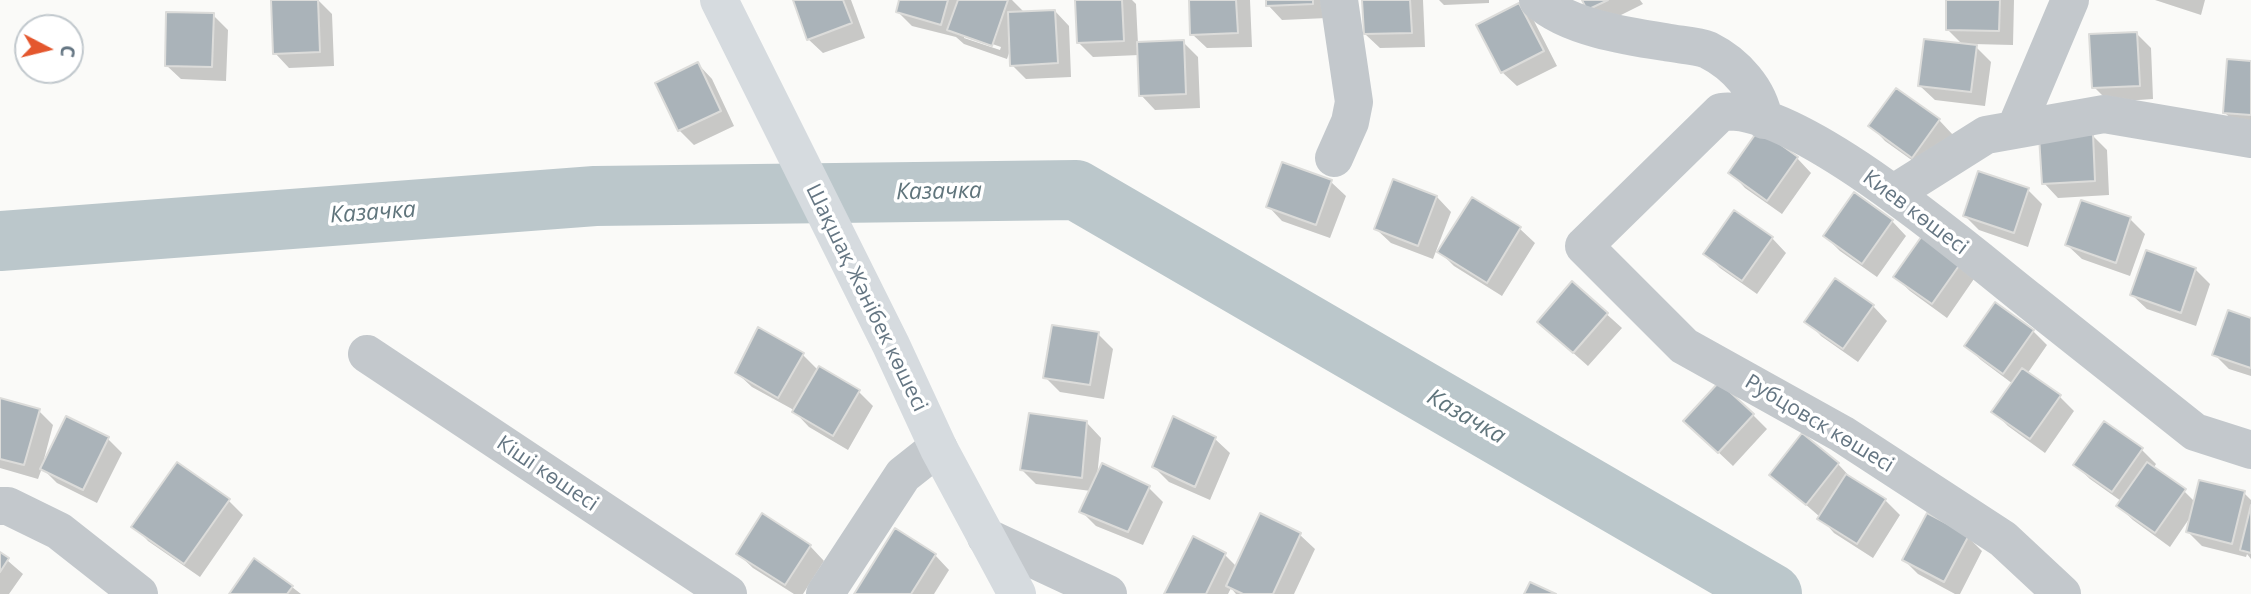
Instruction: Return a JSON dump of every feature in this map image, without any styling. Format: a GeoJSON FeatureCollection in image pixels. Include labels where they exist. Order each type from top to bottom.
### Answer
{"type":"FeatureCollection","features":[{"type":"Feature","properties":{"kind":"main road","name":"Шақшақ Жәнібек көшесі"},"geometry":{"type":"LineString","coordinates":[[719,0],[939,449],[1017,594]]}},
{"type":"Feature","properties":{"kind":"street"},"geometry":{"type":"LineString","coordinates":[[1334,158],[1350,122],[1354,102],[1339,0]]}},
{"type":"Feature","properties":{"kind":"street"},"geometry":{"type":"LineString","coordinates":[[1538,0],[1550,11],[1629,36],[1706,49],[1729,64],[1750,85],[1761,104],[1764,120]]}},
{"type":"Feature","properties":{"kind":"street"},"geometry":{"type":"LineString","coordinates":[[2015,130],[2070,0]]}},
{"type":"Feature","properties":{"kind":"street","name":"Киев көшесі"},"geometry":{"type":"LineString","coordinates":[[1584,246],[1721,112],[1735,110],[1798,132],[1895,193],[2195,432],[2251,450]]}},
{"type":"Feature","properties":{"kind":"street"},"geometry":{"type":"LineString","coordinates":[[1895,193],[1986,135],[2105,114],[2251,139]]}},
{"type":"Feature","properties":{"kind":"street","name":"Рубцовск көшесі"},"geometry":{"type":"LineString","coordinates":[[1584,246],[1684,346],[1877,456],[2003,539],[2062,594]]}},
{"type":"Feature","properties":{"kind":"street","name":"Кіші көшесі"},"geometry":{"type":"LineString","coordinates":[[367,354],[728,594]]}},
{"type":"Feature","properties":{"kind":"street"},"geometry":{"type":"LineString","coordinates":[[825,594],[903,475],[939,449]]}},
{"type":"Feature","properties":{"kind":"street"},"geometry":{"type":"LineString","coordinates":[[0,506],[8,506],[59,531],[139,594]]}},
{"type":"Feature","properties":{"kind":"street"},"geometry":{"type":"LineString","coordinates":[[986,537],[1108,594]]}},
{"type":"Feature","properties":{"kind":"building"},"geometry":{"type":"Polygon","coordinates":[[[271,0],[318,0],[320,52],[273,54],[271,0]]]}},
{"type":"Feature","properties":{"kind":"building"},"geometry":{"type":"Polygon","coordinates":[[[793,0],[843,0],[852,23],[807,40],[793,0]]]}},
{"type":"Feature","properties":{"kind":"building"},"geometry":{"type":"Polygon","coordinates":[[[899,0],[948,0],[941,25],[896,12],[899,0]]]}},
{"type":"Feature","properties":{"kind":"building"},"geometry":{"type":"Polygon","coordinates":[[[958,0],[1008,0],[992,46],[947,30],[958,0]]]}},
{"type":"Feature","properties":{"kind":"building"},"geometry":{"type":"Polygon","coordinates":[[[1075,0],[1122,0],[1124,41],[1077,43],[1075,0]]]}},
{"type":"Feature","properties":{"kind":"building"},"geometry":{"type":"Polygon","coordinates":[[[1189,0],[1236,0],[1238,33],[1190,35],[1189,0]]]}},
{"type":"Feature","properties":{"kind":"building"},"geometry":{"type":"Polygon","coordinates":[[[1266,0],[1313,0],[1313,4],[1266,6],[1266,0]]]}},
{"type":"Feature","properties":{"kind":"building"},"geometry":{"type":"Polygon","coordinates":[[[1362,0],[1410,0],[1412,33],[1364,34],[1362,0]]]}},
{"type":"Feature","properties":{"kind":"building"},"geometry":{"type":"Polygon","coordinates":[[[1582,0],[1608,0],[1587,10],[1582,0]]]}},
{"type":"Feature","properties":{"kind":"building"},"geometry":{"type":"Polygon","coordinates":[[[1946,0],[2000,0],[1999,31],[1946,30],[1946,0]]]}},
{"type":"Feature","properties":{"kind":"building"},"geometry":{"type":"Polygon","coordinates":[[[1519,3],[1544,51],[1501,73],[1476,25],[1519,3]]]}},
{"type":"Feature","properties":{"kind":"building"},"geometry":{"type":"Polygon","coordinates":[[[1055,10],[1058,63],[1010,66],[1008,12],[1055,10]]]}},
{"type":"Feature","properties":{"kind":"building"},"geometry":{"type":"Polygon","coordinates":[[[166,12],[214,13],[212,67],[165,66],[166,12]]]}},
{"type":"Feature","properties":{"kind":"building"},"geometry":{"type":"Polygon","coordinates":[[[2137,32],[2140,86],[2092,88],[2089,34],[2137,32]]]}},
{"type":"Feature","properties":{"kind":"building"},"geometry":{"type":"Polygon","coordinates":[[[1924,39],[1977,45],[1971,92],[1918,86],[1924,39]]]}},
{"type":"Feature","properties":{"kind":"building"},"geometry":{"type":"Polygon","coordinates":[[[1184,40],[1186,94],[1139,96],[1137,42],[1184,40]]]}},
{"type":"Feature","properties":{"kind":"building"},"geometry":{"type":"Polygon","coordinates":[[[2227,59],[2251,61],[2251,115],[2223,113],[2227,59]]]}},
{"type":"Feature","properties":{"kind":"building"},"geometry":{"type":"Polygon","coordinates":[[[698,62],[721,111],[678,131],[655,83],[698,62]]]}},
{"type":"Feature","properties":{"kind":"building"},"geometry":{"type":"Polygon","coordinates":[[[1896,88],[1940,119],[1912,158],[1868,126],[1896,88]]]}},
{"type":"Feature","properties":{"kind":"building"},"geometry":{"type":"Polygon","coordinates":[[[1759,129],[1798,157],[1767,201],[1728,173],[1759,129]]]}},
{"type":"Feature","properties":{"kind":"building"},"geometry":{"type":"Polygon","coordinates":[[[2093,134],[2095,181],[2042,184],[2039,136],[2093,134]]]}},
{"type":"Feature","properties":{"kind":"building"},"geometry":{"type":"Polygon","coordinates":[[[1282,162],[1332,180],[1316,225],[1266,207],[1282,162]]]}},
{"type":"Feature","properties":{"kind":"building"},"geometry":{"type":"Polygon","coordinates":[[[1978,171],[2029,188],[2014,233],[1963,216],[1978,171]]]}},
{"type":"Feature","properties":{"kind":"building"},"geometry":{"type":"Polygon","coordinates":[[[1393,179],[1437,196],[1418,246],[1374,229],[1393,179]]]}},
{"type":"Feature","properties":{"kind":"building"},"geometry":{"type":"Polygon","coordinates":[[[1854,192],[1893,220],[1862,264],[1823,236],[1854,192]]]}},
{"type":"Feature","properties":{"kind":"building"},"geometry":{"type":"Polygon","coordinates":[[[1472,197],[1521,227],[1487,283],[1437,252],[1472,197]]]}},
{"type":"Feature","properties":{"kind":"building"},"geometry":{"type":"Polygon","coordinates":[[[2081,200],[2131,217],[2116,263],[2065,245],[2081,200]]]}},
{"type":"Feature","properties":{"kind":"building"},"geometry":{"type":"Polygon","coordinates":[[[1734,210],[1773,237],[1742,281],[1703,254],[1734,210]]]}},
{"type":"Feature","properties":{"kind":"building"},"geometry":{"type":"Polygon","coordinates":[[[1924,233],[1963,260],[1932,304],[1893,277],[1924,233]]]}},
{"type":"Feature","properties":{"kind":"building"},"geometry":{"type":"Polygon","coordinates":[[[2146,250],[2196,268],[2181,313],[2130,295],[2146,250]]]}},
{"type":"Feature","properties":{"kind":"building"},"geometry":{"type":"Polygon","coordinates":[[[1835,278],[1874,305],[1843,349],[1804,322],[1835,278]]]}},
{"type":"Feature","properties":{"kind":"building"},"geometry":{"type":"Polygon","coordinates":[[[1572,281],[1608,313],[1573,353],[1537,322],[1572,281]]]}},
{"type":"Feature","properties":{"kind":"building"},"geometry":{"type":"Polygon","coordinates":[[[1995,302],[2034,330],[2003,374],[1964,346],[1995,302]]]}},
{"type":"Feature","properties":{"kind":"building"},"geometry":{"type":"Polygon","coordinates":[[[2228,310],[2251,318],[2251,368],[2212,355],[2228,310]]]}},
{"type":"Feature","properties":{"kind":"building"},"geometry":{"type":"Polygon","coordinates":[[[1052,325],[1099,332],[1090,385],[1043,378],[1052,325]]]}},
{"type":"Feature","properties":{"kind":"building"},"geometry":{"type":"Polygon","coordinates":[[[758,327],[804,353],[778,398],[735,373],[758,327]]]}},
{"type":"Feature","properties":{"kind":"building"},"geometry":{"type":"Polygon","coordinates":[[[819,366],[860,390],[833,436],[792,412],[819,366]]]}},
{"type":"Feature","properties":{"kind":"building"},"geometry":{"type":"Polygon","coordinates":[[[2022,368],[2061,395],[2030,439],[1991,412],[2022,368]]]}},
{"type":"Feature","properties":{"kind":"building"},"geometry":{"type":"Polygon","coordinates":[[[1719,382],[1754,414],[1718,453],[1683,421],[1719,382]]]}},
{"type":"Feature","properties":{"kind":"building"},"geometry":{"type":"Polygon","coordinates":[[[0,398],[40,409],[24,465],[0,459],[0,398]]]}},
{"type":"Feature","properties":{"kind":"building"},"geometry":{"type":"Polygon","coordinates":[[[1029,413],[1087,421],[1082,478],[1020,470],[1029,413]]]}},
{"type":"Feature","properties":{"kind":"building"},"geometry":{"type":"Polygon","coordinates":[[[66,416],[109,437],[83,490],[40,469],[66,416]]]}},
{"type":"Feature","properties":{"kind":"building"},"geometry":{"type":"Polygon","coordinates":[[[1173,416],[1216,437],[1195,487],[1152,467],[1173,416]]]}},
{"type":"Feature","properties":{"kind":"building"},"geometry":{"type":"Polygon","coordinates":[[[2104,421],[2143,448],[2112,492],[2073,465],[2104,421]]]}},
{"type":"Feature","properties":{"kind":"building"},"geometry":{"type":"Polygon","coordinates":[[[1802,433],[1839,463],[1806,505],[1769,475],[1802,433]]]}},
{"type":"Feature","properties":{"kind":"building"},"geometry":{"type":"Polygon","coordinates":[[[177,462],[230,499],[184,564],[131,527],[177,462]]]}},
{"type":"Feature","properties":{"kind":"building"},"geometry":{"type":"Polygon","coordinates":[[[2147,462],[2186,489],[2155,533],[2116,506],[2147,462]]]}},
{"type":"Feature","properties":{"kind":"building"},"geometry":{"type":"Polygon","coordinates":[[[1102,463],[1150,486],[1128,532],[1079,512],[1102,463]]]}},
{"type":"Feature","properties":{"kind":"building"},"geometry":{"type":"Polygon","coordinates":[[[1846,474],[1886,499],[1857,544],[1817,519],[1846,474]]]}},
{"type":"Feature","properties":{"kind":"building"},"geometry":{"type":"Polygon","coordinates":[[[2199,480],[2245,491],[2232,544],[2186,532],[2199,480]]]}},
{"type":"Feature","properties":{"kind":"building"},"geometry":{"type":"Polygon","coordinates":[[[2251,505],[2251,553],[2240,550],[2251,505]]]}},
{"type":"Feature","properties":{"kind":"building"},"geometry":{"type":"Polygon","coordinates":[[[762,513],[811,545],[785,585],[736,554],[762,513]]]}},
{"type":"Feature","properties":{"kind":"building"},"geometry":{"type":"Polygon","coordinates":[[[1260,513],[1301,533],[1273,594],[1243,594],[1226,586],[1260,513]]]}},
{"type":"Feature","properties":{"kind":"building"},"geometry":{"type":"Polygon","coordinates":[[[1927,513],[1969,535],[1944,582],[1902,560],[1927,513]]]}},
{"type":"Feature","properties":{"kind":"building"},"geometry":{"type":"Polygon","coordinates":[[[895,528],[936,554],[911,594],[854,594],[895,528]]]}},
{"type":"Feature","properties":{"kind":"building"},"geometry":{"type":"Polygon","coordinates":[[[1193,536],[1226,553],[1206,594],[1164,594],[1193,536]]]}},
{"type":"Feature","properties":{"kind":"building"},"geometry":{"type":"Polygon","coordinates":[[[0,552],[9,558],[0,572],[0,552]]]}},
{"type":"Feature","properties":{"kind":"building"},"geometry":{"type":"Polygon","coordinates":[[[254,558],[293,586],[287,594],[229,594],[254,558]]]}},
{"type":"Feature","properties":{"kind":"building"},"geometry":{"type":"Polygon","coordinates":[[[1530,582],[1556,594],[1524,594],[1530,582]]]}},
{"type":"Feature","properties":{"kind":"waterway","name":"Казачка"},"geometry":{"type":"LineString","coordinates":[[0,241],[595,196],[1076,190],[1772,594]]}}]}
